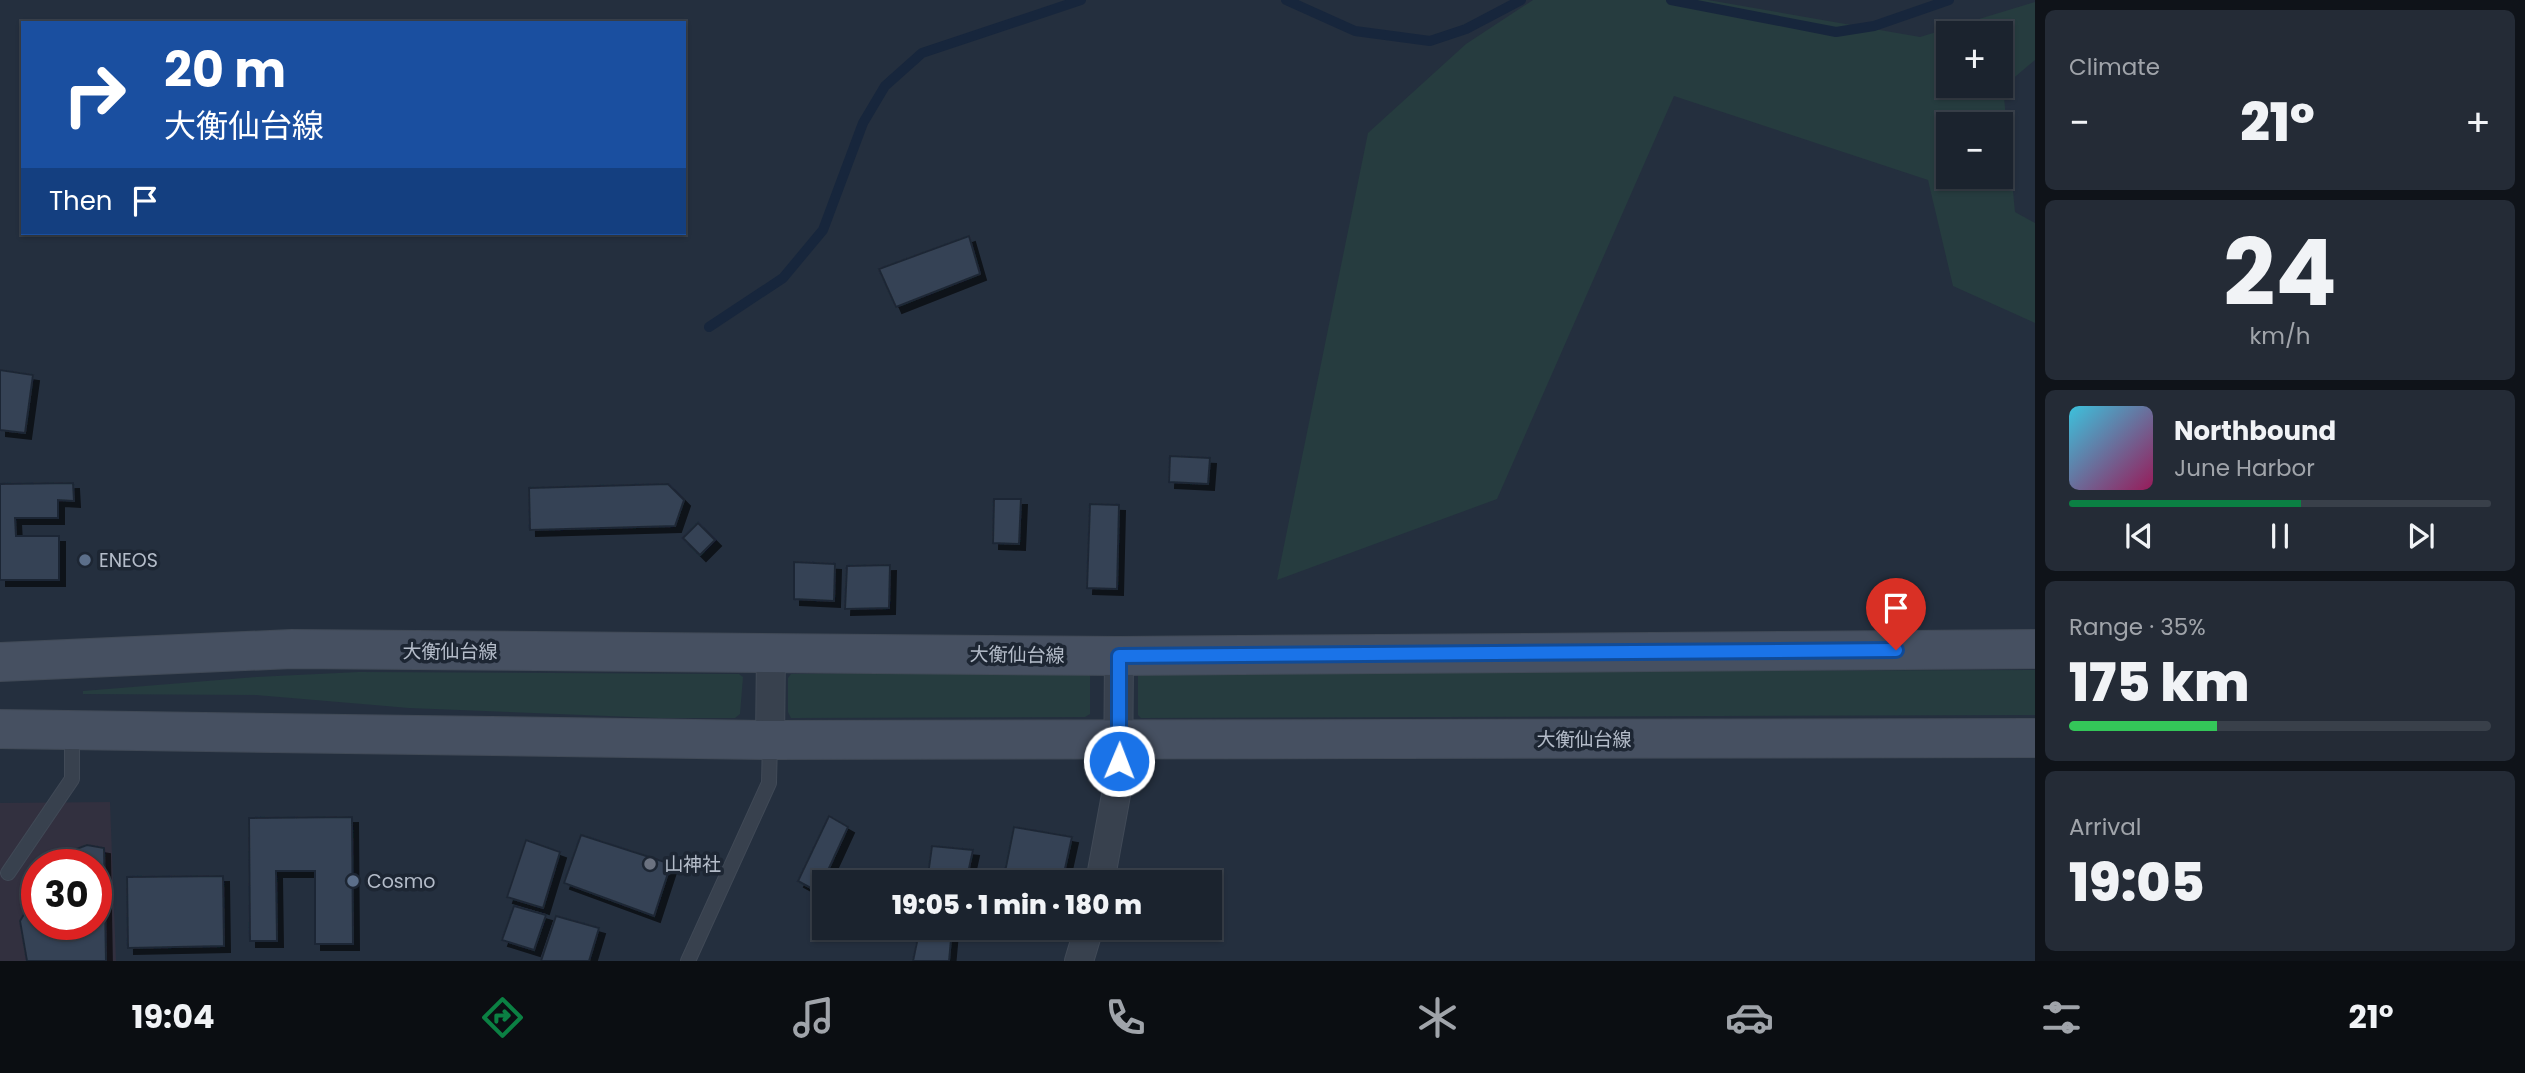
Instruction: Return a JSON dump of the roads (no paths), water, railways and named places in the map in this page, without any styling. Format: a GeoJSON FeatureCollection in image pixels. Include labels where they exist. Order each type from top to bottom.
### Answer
{"type":"FeatureCollection","features":[{"type":"Feature","properties":{"kind":"main road","name":"大衡仙台線"},"geometry":{"type":"LineString","coordinates":[[0,662],[292,649],[1119,656],[2035,649]]}},
{"type":"Feature","properties":{"kind":"main road","name":"大衡仙台線"},"geometry":{"type":"LineString","coordinates":[[0,729],[770,740],[2035,738]]}},
{"type":"Feature","properties":{"kind":"street"},"geometry":{"type":"LineString","coordinates":[[770,740],[771,653]]}},
{"type":"Feature","properties":{"kind":"street"},"geometry":{"type":"LineString","coordinates":[[1102,870],[1118,784],[1119,656]]}},
{"type":"Feature","properties":{"kind":"street"},"geometry":{"type":"LineString","coordinates":[[1079,961],[1085,940]]}},
{"type":"Feature","properties":{"kind":"lane"},"geometry":{"type":"LineString","coordinates":[[8,873],[72,779],[72,730]]}},
{"type":"Feature","properties":{"kind":"lane"},"geometry":{"type":"LineString","coordinates":[[688,961],[769,783],[770,740]]}},
{"type":"Feature","properties":{"kind":"waterway"},"geometry":{"type":"LineString","coordinates":[[709,327],[783,278],[823,230],[863,123],[885,86],[922,53],[1081,0]]}},
{"type":"Feature","properties":{"kind":"waterway"},"geometry":{"type":"LineString","coordinates":[[1286,0],[1355,31],[1430,41],[1466,29],[1521,0]]}},
{"type":"Feature","properties":{"kind":"waterway"},"geometry":{"type":"LineString","coordinates":[[1671,0],[1836,32],[1874,26],[1949,0]]}},
{"type":"Feature","properties":{"kind":"place","name":"ENEOS"},"geometry":{"type":"Point","coordinates":[85,560]}},
{"type":"Feature","properties":{"kind":"place","name":"山神社"},"geometry":{"type":"Point","coordinates":[650,864]}},
{"type":"Feature","properties":{"kind":"place","name":"Cosmo"},"geometry":{"type":"Point","coordinates":[353,881]}}]}
